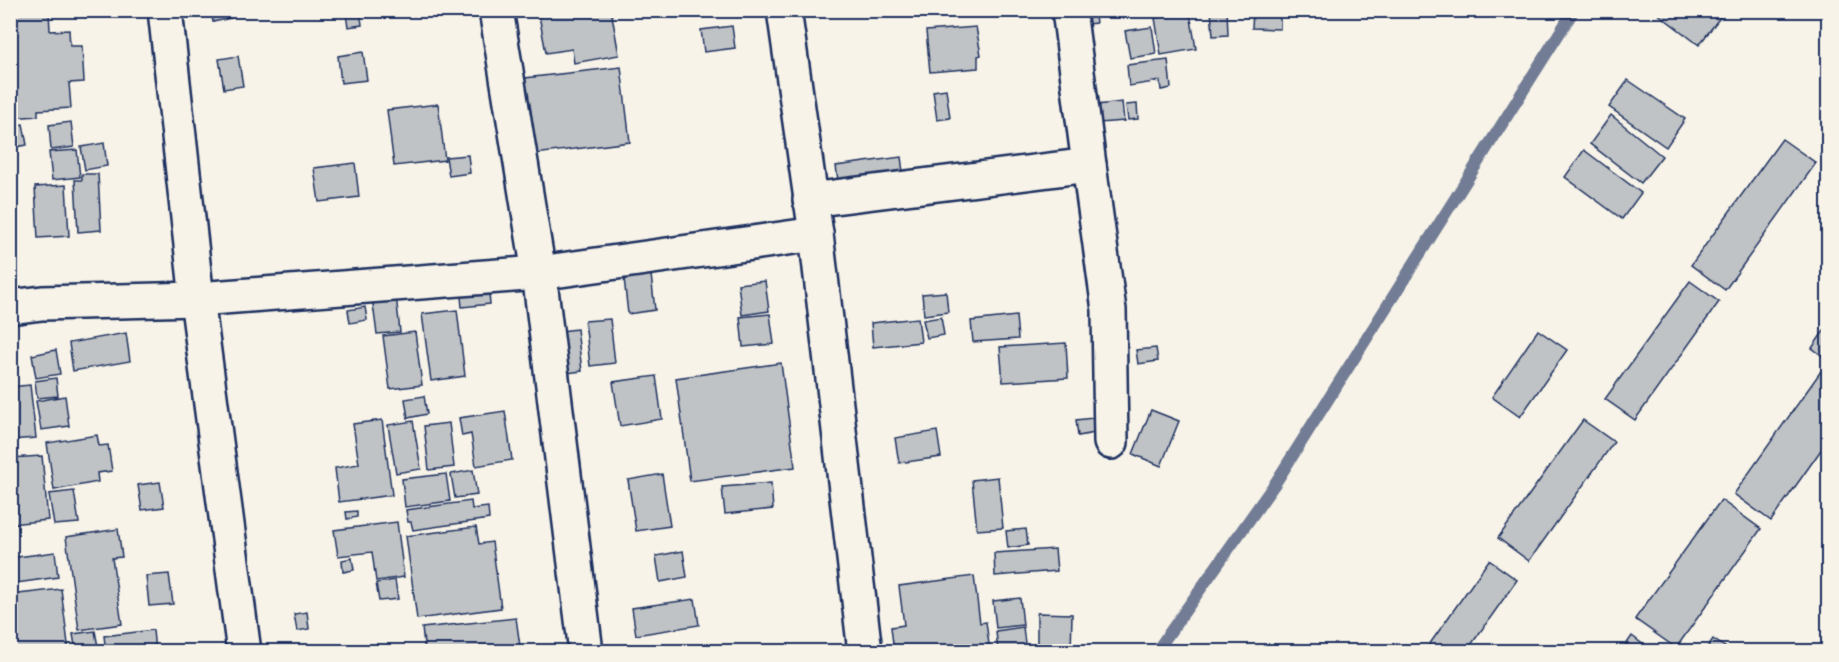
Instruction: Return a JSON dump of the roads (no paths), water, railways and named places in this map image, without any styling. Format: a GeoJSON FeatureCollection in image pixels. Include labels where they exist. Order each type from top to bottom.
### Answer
{"type":"FeatureCollection","features":[{"type":"Feature","properties":{"kind":"street"},"geometry":{"type":"LineString","coordinates":[[165,10],[197,299],[244,651]]}},
{"type":"Feature","properties":{"kind":"street"},"geometry":{"type":"LineString","coordinates":[[496,10],[538,273],[586,651]]}},
{"type":"Feature","properties":{"kind":"street"},"geometry":{"type":"LineString","coordinates":[[784,10],[816,234],[865,651]]}},
{"type":"Feature","properties":{"kind":"street"},"geometry":{"type":"LineString","coordinates":[[1069,10],[1108,310],[1111,442]]}},
{"type":"Feature","properties":{"kind":"street"},"geometry":{"type":"LineString","coordinates":[[810,200],[1089,165]]}},
{"type":"Feature","properties":{"kind":"street"},"geometry":{"type":"LineString","coordinates":[[10,307],[42,303],[197,299],[538,273],[816,234]]}},
{"type":"Feature","properties":{"kind":"waterway"},"geometry":{"type":"LineString","coordinates":[[1156,652],[1276,482],[1574,10]]}}]}
